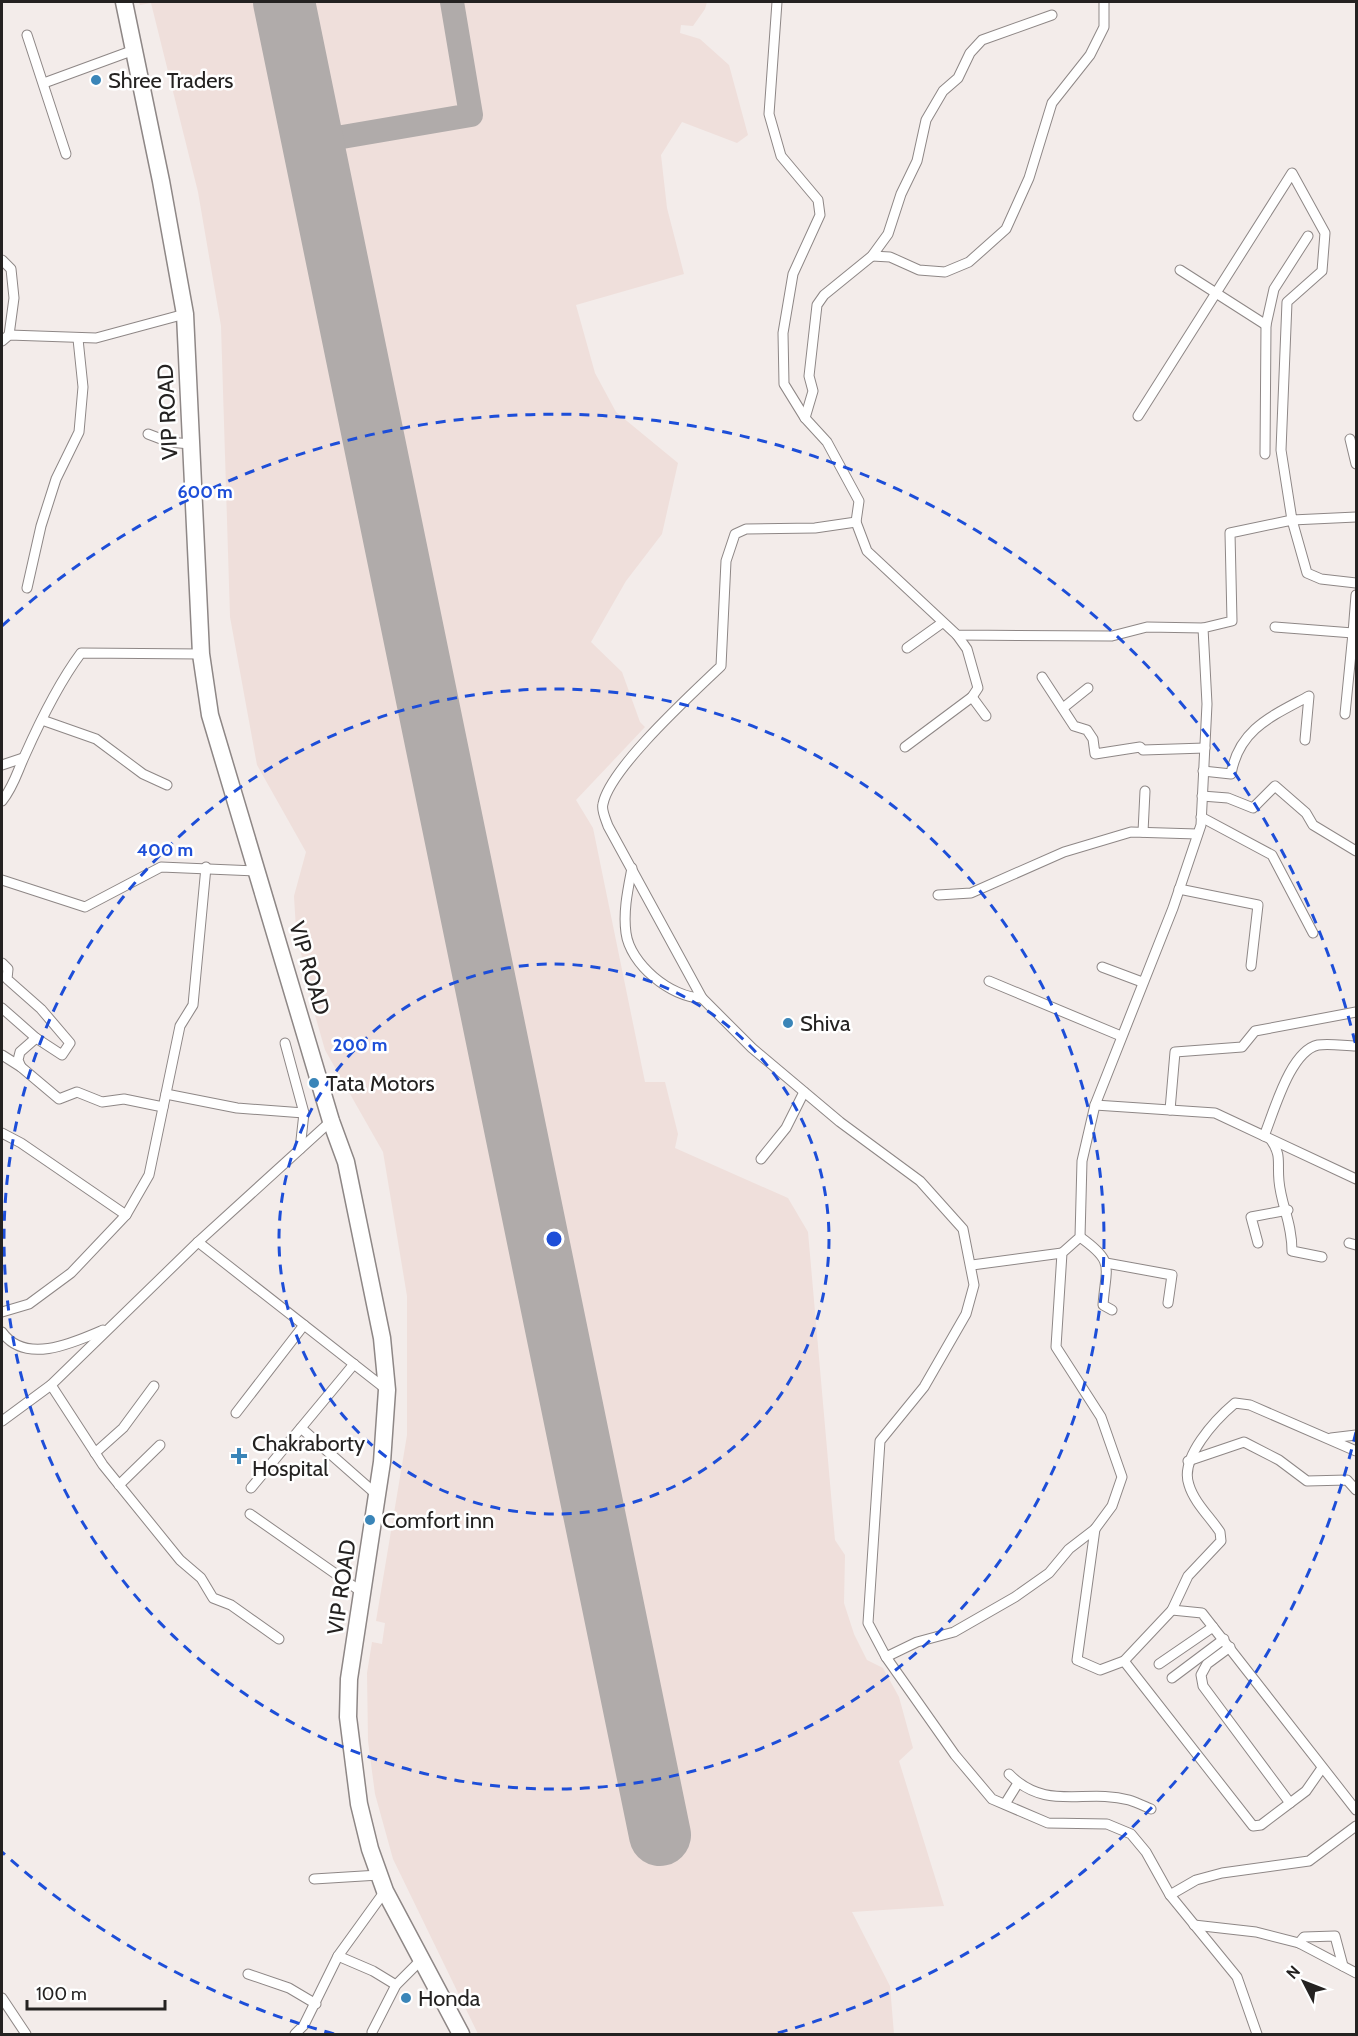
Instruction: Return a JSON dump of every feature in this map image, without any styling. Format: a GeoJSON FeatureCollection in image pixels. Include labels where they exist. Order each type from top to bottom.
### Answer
{"type":"FeatureCollection","features":[{"type":"Feature","properties":{"kind":"highway","name":"VIP ROAD"},"geometry":{"type":"LineString","coordinates":[[124,2],[185,314],[201,654],[210,715],[331,1121],[346,1162],[382,1338],[387,1390],[377,1495],[349,1679],[348,1717],[359,1804],[382,1883],[461,2034]]}},
{"type":"Feature","properties":{"kind":"street"},"geometry":{"type":"LineString","coordinates":[[777,2],[769,114],[782,156],[818,200],[820,215],[793,274],[783,333],[784,384],[805,418],[827,442],[859,501],[856,522],[867,551],[957,635],[967,649],[978,688],[972,697],[905,747]]}},
{"type":"Feature","properties":{"kind":"street"},"geometry":{"type":"LineString","coordinates":[[872,256],[890,257],[919,270],[945,272],[969,261],[1006,229],[1029,178],[1052,103],[1090,56],[1104,27],[1104,2]]}},
{"type":"Feature","properties":{"kind":"street"},"geometry":{"type":"LineString","coordinates":[[805,418],[813,390],[809,376],[817,305],[824,295],[872,256],[888,234],[901,194],[917,161],[926,120],[943,92],[958,78],[970,53],[982,40],[1052,15]]}},
{"type":"Feature","properties":{"kind":"street"},"geometry":{"type":"LineString","coordinates":[[27,34],[66,154]]}},
{"type":"Feature","properties":{"kind":"street"},"geometry":{"type":"LineString","coordinates":[[44,83],[134,50]]}},
{"type":"Feature","properties":{"kind":"street"},"geometry":{"type":"LineString","coordinates":[[1138,416],[1292,173],[1325,233],[1322,271],[1287,302],[1281,450],[1292,520],[1307,573],[1321,579],[1356,583]]}},
{"type":"Feature","properties":{"kind":"street"},"geometry":{"type":"LineString","coordinates":[[1265,453],[1266,325],[1274,289],[1308,236]]}},
{"type":"Feature","properties":{"kind":"street"},"geometry":{"type":"LineString","coordinates":[[2,261],[11,269],[14,298],[5,338],[96,339],[185,314]]}},
{"type":"Feature","properties":{"kind":"street"},"geometry":{"type":"LineString","coordinates":[[1180,270],[1266,325]]}},
{"type":"Feature","properties":{"kind":"street"},"geometry":{"type":"LineString","coordinates":[[27,588],[41,526],[53,489],[79,432],[84,387],[78,339]]}},
{"type":"Feature","properties":{"kind":"street"},"geometry":{"type":"LineString","coordinates":[[148,434],[169,442],[190,444]]}},
{"type":"Feature","properties":{"kind":"street"},"geometry":{"type":"LineString","coordinates":[[1350,439],[1356,464]]}},
{"type":"Feature","properties":{"kind":"street"},"geometry":{"type":"LineString","coordinates":[[957,635],[1112,636],[1147,627],[1203,628],[1232,621],[1233,570],[1230,533],[1292,520],[1356,518]]}},
{"type":"Feature","properties":{"kind":"street"},"geometry":{"type":"LineString","coordinates":[[856,522],[815,528],[746,529],[735,534],[726,561],[721,666],[663,722],[627,764],[612,782],[602,806],[608,826],[702,998],[752,1048],[804,1092],[920,1181],[963,1229],[972,1265],[974,1285],[966,1314],[924,1387],[880,1441],[868,1623],[886,1657],[955,1755],[992,1799],[1048,1823],[1107,1824],[1131,1834],[1146,1852],[1170,1895],[1237,1977],[1257,2034]]}},
{"type":"Feature","properties":{"kind":"street"},"geometry":{"type":"LineString","coordinates":[[1345,714],[1352,684],[1356,595]]}},
{"type":"Feature","properties":{"kind":"street"},"geometry":{"type":"LineString","coordinates":[[907,648],[942,623]]}},
{"type":"Feature","properties":{"kind":"street"},"geometry":{"type":"LineString","coordinates":[[1275,627],[1353,633]]}},
{"type":"Feature","properties":{"kind":"street"},"geometry":{"type":"LineString","coordinates":[[972,1265],[1062,1253],[1080,1237],[1082,1161],[1095,1105],[1179,889],[1201,817],[1207,704],[1203,628]]}},
{"type":"Feature","properties":{"kind":"street"},"geometry":{"type":"LineString","coordinates":[[2,801],[15,784],[23,758],[61,680],[81,653],[201,654]]}},
{"type":"Feature","properties":{"kind":"street"},"geometry":{"type":"LineString","coordinates":[[1042,677],[1074,726],[1087,730],[1093,739],[1095,754],[1140,747],[1143,750],[1205,748]]}},
{"type":"Feature","properties":{"kind":"street"},"geometry":{"type":"LineString","coordinates":[[1063,708],[1088,688]]}},
{"type":"Feature","properties":{"kind":"street"},"geometry":{"type":"LineString","coordinates":[[1203,771],[1231,774],[1234,754],[1249,734],[1272,716],[1309,696],[1305,740]]}},
{"type":"Feature","properties":{"kind":"street"},"geometry":{"type":"LineString","coordinates":[[972,697],[986,716]]}},
{"type":"Feature","properties":{"kind":"street"},"geometry":{"type":"LineString","coordinates":[[42,720],[96,739],[143,774],[167,785]]}},
{"type":"Feature","properties":{"kind":"street"},"geometry":{"type":"LineString","coordinates":[[2,765],[23,758]]}},
{"type":"Feature","properties":{"kind":"street"},"geometry":{"type":"LineString","coordinates":[[1202,796],[1228,798],[1252,808],[1275,786],[1306,813],[1313,825],[1356,851]]}},
{"type":"Feature","properties":{"kind":"street"},"geometry":{"type":"LineString","coordinates":[[1143,832],[1145,791]]}},
{"type":"Feature","properties":{"kind":"street"},"geometry":{"type":"LineString","coordinates":[[1201,817],[1272,855],[1313,933]]}},
{"type":"Feature","properties":{"kind":"street"},"geometry":{"type":"LineString","coordinates":[[938,895],[970,893],[1064,852],[1131,832],[1197,834]]}},
{"type":"Feature","properties":{"kind":"street"},"geometry":{"type":"LineString","coordinates":[[2,880],[85,907],[161,867],[207,867],[258,871]]}},
{"type":"Feature","properties":{"kind":"street"},"geometry":{"type":"LineString","coordinates":[[2,1312],[29,1304],[71,1273],[126,1215],[149,1175],[180,1026],[192,1005],[207,867]]}},
{"type":"Feature","properties":{"kind":"street"},"geometry":{"type":"LineString","coordinates":[[632,868],[626,900],[626,934],[639,961],[662,985],[687,998],[702,998]]}},
{"type":"Feature","properties":{"kind":"street"},"geometry":{"type":"LineString","coordinates":[[1179,889],[1258,905],[1251,966]]}},
{"type":"Feature","properties":{"kind":"street"},"geometry":{"type":"LineString","coordinates":[[2,963],[8,969],[7,979],[40,1009],[70,1043],[62,1055],[36,1038],[2,1008]]}},
{"type":"Feature","properties":{"kind":"street"},"geometry":{"type":"LineString","coordinates":[[1102,967],[1142,982]]}},
{"type":"Feature","properties":{"kind":"street"},"geometry":{"type":"LineString","coordinates":[[989,981],[1121,1036]]}},
{"type":"Feature","properties":{"kind":"street"},"geometry":{"type":"LineString","coordinates":[[1170,1110],[1175,1052],[1242,1047],[1255,1031],[1356,1012]]}},
{"type":"Feature","properties":{"kind":"street"},"geometry":{"type":"LineString","coordinates":[[21,1067],[18,1060],[20,1052],[36,1038]]}},
{"type":"Feature","properties":{"kind":"street"},"geometry":{"type":"LineString","coordinates":[[285,1043],[304,1113],[300,1149]]}},
{"type":"Feature","properties":{"kind":"street"},"geometry":{"type":"LineString","coordinates":[[1268,1138],[1290,1072],[1301,1054],[1318,1045],[1356,1046]]}},
{"type":"Feature","properties":{"kind":"street"},"geometry":{"type":"LineString","coordinates":[[2,1055],[21,1067],[59,1099],[77,1092],[102,1102],[124,1099],[163,1107]]}},
{"type":"Feature","properties":{"kind":"street"},"geometry":{"type":"LineString","coordinates":[[761,1159],[786,1128],[804,1092]]}},
{"type":"Feature","properties":{"kind":"street"},"geometry":{"type":"LineString","coordinates":[[166,1094],[237,1108],[304,1113]]}},
{"type":"Feature","properties":{"kind":"street"},"geometry":{"type":"LineString","coordinates":[[1095,1105],[1215,1113],[1356,1179]]}},
{"type":"Feature","properties":{"kind":"street"},"geometry":{"type":"LineString","coordinates":[[2,1421],[51,1385],[198,1242],[331,1121]]}},
{"type":"Feature","properties":{"kind":"street"},"geometry":{"type":"LineString","coordinates":[[2,1133],[21,1143],[126,1215]]}},
{"type":"Feature","properties":{"kind":"street"},"geometry":{"type":"LineString","coordinates":[[1268,1138],[1279,1153],[1279,1182],[1292,1231],[1292,1251],[1322,1257]]}},
{"type":"Feature","properties":{"kind":"street"},"geometry":{"type":"LineString","coordinates":[[1258,1243],[1251,1217],[1287,1210]]}},
{"type":"Feature","properties":{"kind":"street"},"geometry":{"type":"LineString","coordinates":[[1080,1237],[1102,1253],[1106,1263],[1103,1305],[1112,1310]]}},
{"type":"Feature","properties":{"kind":"street"},"geometry":{"type":"LineString","coordinates":[[198,1242],[387,1390]]}},
{"type":"Feature","properties":{"kind":"street"},"geometry":{"type":"LineString","coordinates":[[886,1657],[917,1642],[954,1632],[1015,1597],[1049,1573],[1069,1550],[1095,1529],[1112,1506],[1122,1477],[1101,1418],[1056,1347],[1062,1253]]}},
{"type":"Feature","properties":{"kind":"street"},"geometry":{"type":"LineString","coordinates":[[1106,1263],[1172,1275],[1168,1303]]}},
{"type":"Feature","properties":{"kind":"street"},"geometry":{"type":"LineString","coordinates":[[236,1413],[304,1325]]}},
{"type":"Feature","properties":{"kind":"street"},"geometry":{"type":"LineString","coordinates":[[2,1332],[13,1345],[30,1350],[69,1345],[110,1327]]}},
{"type":"Feature","properties":{"kind":"street"},"geometry":{"type":"LineString","coordinates":[[251,1488],[354,1364]]}},
{"type":"Feature","properties":{"kind":"street"},"geometry":{"type":"LineString","coordinates":[[51,1385],[95,1453],[119,1485],[180,1560],[201,1578],[213,1598],[231,1605],[279,1639]]}},
{"type":"Feature","properties":{"kind":"street"},"geometry":{"type":"LineString","coordinates":[[95,1453],[123,1428],[154,1386]]}},
{"type":"Feature","properties":{"kind":"street"},"geometry":{"type":"LineString","coordinates":[[1095,1529],[1077,1660],[1100,1670],[1124,1661],[1172,1610],[1188,1576],[1221,1541],[1220,1532],[1187,1482],[1188,1461],[1221,1415],[1235,1403],[1250,1405],[1356,1451]]}},
{"type":"Feature","properties":{"kind":"street"},"geometry":{"type":"LineString","coordinates":[[302,1428],[377,1495]]}},
{"type":"Feature","properties":{"kind":"street"},"geometry":{"type":"LineString","coordinates":[[1323,1436],[1337,1439],[1356,1435]]}},
{"type":"Feature","properties":{"kind":"street"},"geometry":{"type":"LineString","coordinates":[[1188,1461],[1244,1442],[1279,1460],[1307,1481],[1347,1480],[1356,1490]]}},
{"type":"Feature","properties":{"kind":"street"},"geometry":{"type":"LineString","coordinates":[[119,1485],[160,1445]]}},
{"type":"Feature","properties":{"kind":"street"},"geometry":{"type":"LineString","coordinates":[[250,1514],[363,1593]]}},
{"type":"Feature","properties":{"kind":"street"},"geometry":{"type":"LineString","coordinates":[[1172,1610],[1202,1613],[1356,1810]]}},
{"type":"Feature","properties":{"kind":"street"},"geometry":{"type":"LineString","coordinates":[[1159,1664],[1213,1627]]}},
{"type":"Feature","properties":{"kind":"street"},"geometry":{"type":"LineString","coordinates":[[1227,1643],[1207,1664],[1201,1675],[1203,1686],[1290,1803]]}},
{"type":"Feature","properties":{"kind":"street"},"geometry":{"type":"LineString","coordinates":[[1172,1678],[1227,1643]]}},
{"type":"Feature","properties":{"kind":"street"},"geometry":{"type":"LineString","coordinates":[[1124,1661],[1253,1826],[1261,1825],[1306,1791],[1322,1768]]}},
{"type":"Feature","properties":{"kind":"street"},"geometry":{"type":"LineString","coordinates":[[1009,1774],[1018,1783],[1040,1795],[1129,1800],[1151,1809]]}},
{"type":"Feature","properties":{"kind":"street"},"geometry":{"type":"LineString","coordinates":[[1005,1804],[1018,1783]]}},
{"type":"Feature","properties":{"kind":"street"},"geometry":{"type":"LineString","coordinates":[[1170,1895],[1196,1880],[1222,1873],[1309,1861],[1356,1826]]}},
{"type":"Feature","properties":{"kind":"street"},"geometry":{"type":"LineString","coordinates":[[295,2034],[304,2025],[338,1956],[382,1883],[314,1878]]}},
{"type":"Feature","properties":{"kind":"street"},"geometry":{"type":"LineString","coordinates":[[1194,1925],[1256,1932],[1299,1942],[1356,1973]]}},
{"type":"Feature","properties":{"kind":"street"},"geometry":{"type":"LineString","coordinates":[[1299,1942],[1304,1937],[1335,1936],[1343,1966]]}},
{"type":"Feature","properties":{"kind":"street"},"geometry":{"type":"LineString","coordinates":[[338,1956],[373,1971],[396,1985]]}},
{"type":"Feature","properties":{"kind":"street"},"geometry":{"type":"LineString","coordinates":[[372,2032],[396,1985],[422,1959]]}},
{"type":"Feature","properties":{"kind":"street"},"geometry":{"type":"LineString","coordinates":[[248,1974],[289,1988],[316,2004]]}},
{"type":"Feature","properties":{"kind":"street"},"geometry":{"type":"LineString","coordinates":[[2,1998],[26,2034]]}},
{"type":"Feature","properties":{"kind":"shaded area"},"geometry":{"type":"Polygon","coordinates":[[[139,2],[707,2],[693,26],[681,25],[680,33],[700,39],[729,65],[748,135],[737,143],[682,122],[661,155],[667,208],[684,274],[576,305],[595,373],[616,412],[678,463],[662,534],[626,581],[591,642],[622,672],[640,722],[645,727],[576,800],[593,828],[645,1082],[665,1082],[678,1134],[675,1148],[788,1198],[808,1232],[835,1540],[845,1555],[844,1603],[854,1634],[867,1660],[883,1668],[899,1697],[913,1748],[899,1761],[944,1906],[852,1912],[890,1986],[894,2034],[478,2034],[393,1859],[375,1794],[368,1741],[367,1673],[372,1642],[382,1644],[385,1623],[376,1621],[407,1435],[407,1296],[383,1152],[325,1050],[311,1001],[296,929],[294,896],[306,852],[257,765],[230,617],[221,326],[198,192],[151,3],[140,5],[139,2]]]}},
{"type":"Feature","properties":{"kind":"taxiway"},"geometry":{"type":"LineString","coordinates":[[313,142],[471,115],[452,2]]}},
{"type":"Feature","properties":{"kind":"runway"},"geometry":{"type":"LineString","coordinates":[[284,2],[660,1835]]}},
{"type":"Feature","properties":{"kind":"place","name":"Shree Traders"},"geometry":{"type":"Point","coordinates":[96,80]}},
{"type":"Feature","properties":{"kind":"place","name":"Shiva"},"geometry":{"type":"Point","coordinates":[788,1023]}},
{"type":"Feature","properties":{"kind":"place","name":"Tata Motors"},"geometry":{"type":"Point","coordinates":[314,1083]}},
{"type":"Feature","properties":{"kind":"place","name":"Chakraborty Hospital"},"geometry":{"type":"Point","coordinates":[239,1456]}},
{"type":"Feature","properties":{"kind":"place","name":"Comfort inn"},"geometry":{"type":"Point","coordinates":[370,1520]}},
{"type":"Feature","properties":{"kind":"place","name":"Honda"},"geometry":{"type":"Point","coordinates":[406,1998]}}]}
